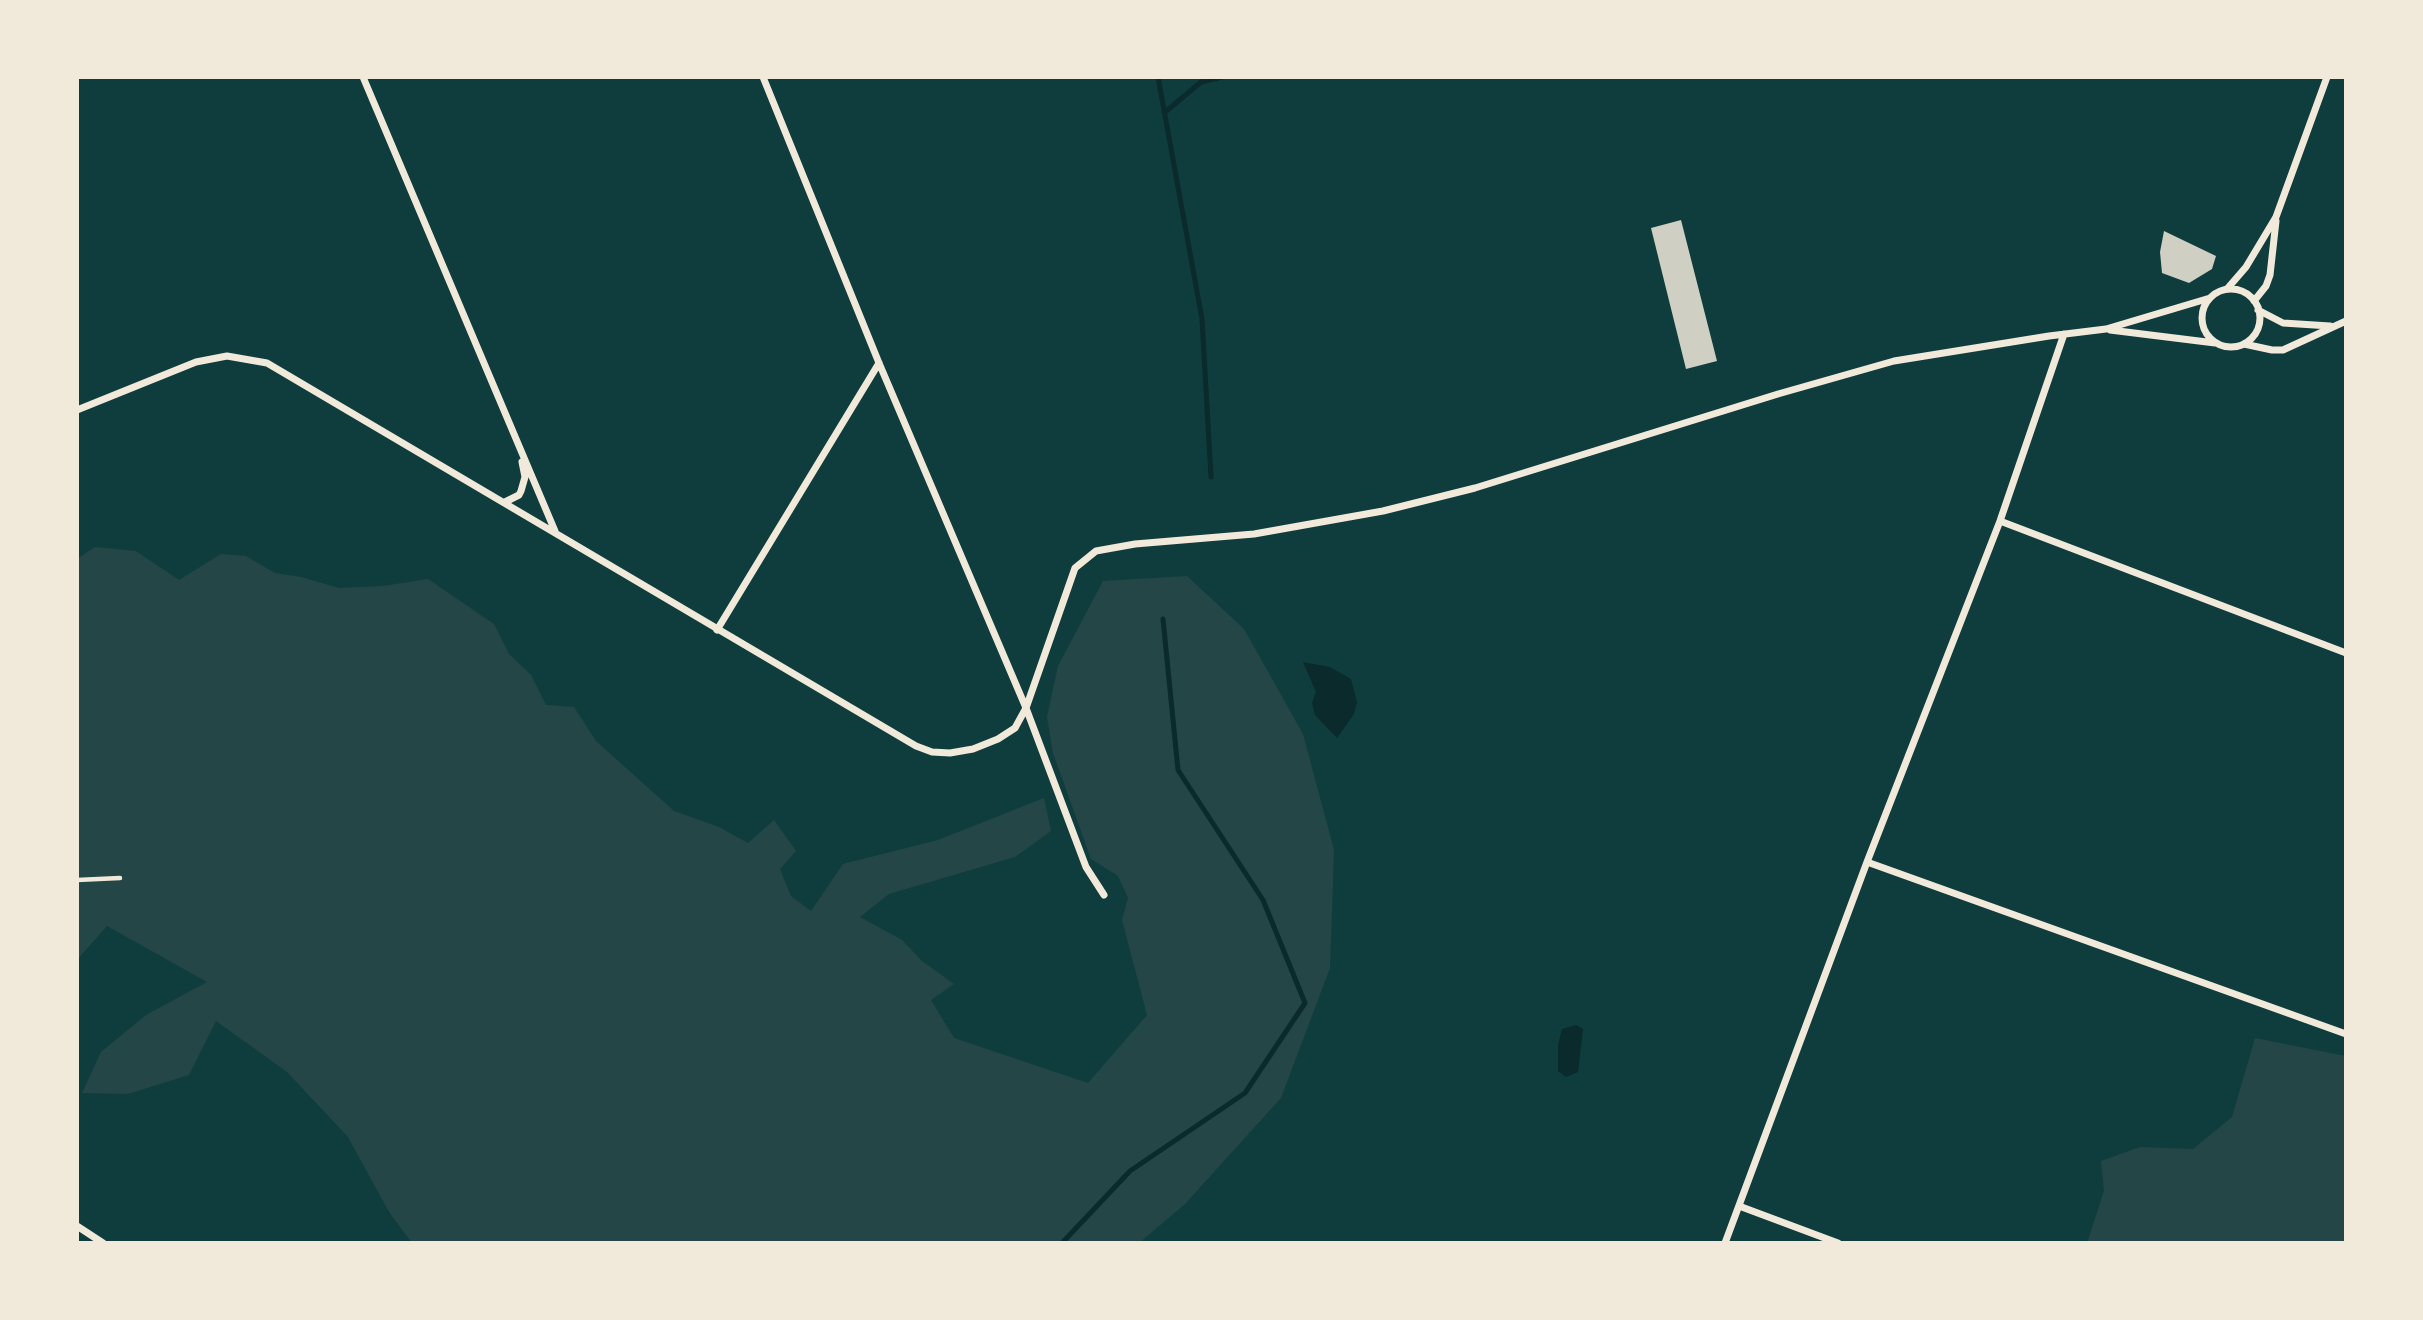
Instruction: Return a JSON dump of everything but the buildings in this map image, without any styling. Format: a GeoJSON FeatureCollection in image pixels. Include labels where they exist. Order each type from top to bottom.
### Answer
{"type":"FeatureCollection","features":[{"type":"Feature","properties":{"kind":"street"},"geometry":{"type":"LineString","coordinates":[[363,77],[555,532]]}},
{"type":"Feature","properties":{"kind":"street"},"geometry":{"type":"LineString","coordinates":[[763,77],[879,363],[1026,708],[1086,867],[1104,895]]}},
{"type":"Feature","properties":{"kind":"street"},"geometry":{"type":"LineString","coordinates":[[77,410],[196,362],[227,356],[267,363],[916,747],[932,752],[950,753],[973,749],[998,739],[1015,728],[1026,708],[1075,568],[1096,551],[1135,544],[1254,534],[1383,511],[1475,488],[1894,361],[2106,329],[2210,299],[2227,289],[2246,267],[2276,217],[2327,77]]}},
{"type":"Feature","properties":{"kind":"street"},"geometry":{"type":"LineString","coordinates":[[2254,301],[2266,286],[2270,275],[2276,217]]}},
{"type":"Feature","properties":{"kind":"street"},"geometry":{"type":"LineString","coordinates":[[2210,299],[2204,307],[2202,317],[2208,336],[2224,346],[2244,344],[2257,330],[2260,320],[2258,310],[2254,301],[2246,294],[2227,289]]}},
{"type":"Feature","properties":{"kind":"street"},"geometry":{"type":"LineString","coordinates":[[2258,310],[2283,323],[2331,326]]}},
{"type":"Feature","properties":{"kind":"street"},"geometry":{"type":"LineString","coordinates":[[2244,344],[2272,351],[2283,350],[2346,321]]}},
{"type":"Feature","properties":{"kind":"street"},"geometry":{"type":"LineString","coordinates":[[2106,329],[2215,342]]}},
{"type":"Feature","properties":{"kind":"street"},"geometry":{"type":"LineString","coordinates":[[1725,1243],[1867,862],[2000,521],[2064,334]]}},
{"type":"Feature","properties":{"kind":"street"},"geometry":{"type":"LineString","coordinates":[[717,630],[879,363]]}},
{"type":"Feature","properties":{"kind":"street"},"geometry":{"type":"LineString","coordinates":[[505,502],[519,495],[524,483],[520,447]]}},
{"type":"Feature","properties":{"kind":"street"},"geometry":{"type":"LineString","coordinates":[[2000,521],[2346,653]]}},
{"type":"Feature","properties":{"kind":"street"},"geometry":{"type":"LineString","coordinates":[[1867,862],[2346,1034]]}},
{"type":"Feature","properties":{"kind":"street"},"geometry":{"type":"LineString","coordinates":[[1739,1206],[1838,1243]]}},
{"type":"Feature","properties":{"kind":"street"},"geometry":{"type":"LineString","coordinates":[[77,1226],[103,1243]]}},
{"type":"Feature","properties":{"kind":"lane"},"geometry":{"type":"LineString","coordinates":[[77,880],[120,878]]}},
{"type":"Feature","properties":{"kind":"shaded area"},"geometry":{"type":"Polygon","coordinates":[[[95,547],[136,551],[179,580],[221,554],[246,556],[275,573],[339,588],[383,586],[428,579],[494,624],[509,654],[531,675],[546,705],[574,707],[596,741],[674,811],[719,827],[748,843],[774,820],[796,851],[780,869],[791,896],[811,911],[843,864],[938,840],[1044,798],[1051,831],[1015,857],[889,894],[860,917],[902,940],[922,961],[954,984],[931,1000],[954,1038],[1088,1083],[1147,1015],[1122,920],[1128,898],[1118,876],[1091,859],[1053,753],[1047,717],[1058,666],[1103,581],[1187,576],[1244,629],[1303,734],[1334,850],[1330,968],[1281,1098],[1185,1204],[1139,1243],[412,1243],[389,1212],[348,1137],[287,1072],[216,1021],[189,1075],[128,1094],[82,1093],[101,1052],[146,1015],[207,982],[107,926],[77,960],[77,559],[95,547]]]}},
{"type":"Feature","properties":{"kind":"shaded area"},"geometry":{"type":"Polygon","coordinates":[[[1303,662],[1330,667],[1351,679],[1357,702],[1354,714],[1337,738],[1315,715],[1312,703],[1316,692],[1303,662]]]}},
{"type":"Feature","properties":{"kind":"shaded area"},"geometry":{"type":"Polygon","coordinates":[[[1576,1025],[1583,1029],[1578,1072],[1566,1077],[1558,1071],[1558,1045],[1562,1029],[1576,1025]]]}},
{"type":"Feature","properties":{"kind":"shaded area"},"geometry":{"type":"Polygon","coordinates":[[[2255,1038],[2346,1056],[2346,1243],[2087,1243],[2104,1191],[2101,1161],[2140,1147],[2193,1149],[2232,1117],[2255,1038]]]}},
{"type":"Feature","properties":{"kind":"waterway"},"geometry":{"type":"LineString","coordinates":[[1158,77],[1202,319],[1211,477]]}},
{"type":"Feature","properties":{"kind":"waterway"},"geometry":{"type":"LineString","coordinates":[[1164,113],[1201,82],[1222,77]]}},
{"type":"Feature","properties":{"kind":"waterway"},"geometry":{"type":"LineString","coordinates":[[1062,1243],[1130,1171],[1245,1093],[1305,1003],[1263,900],[1178,770],[1163,619]]}}]}
